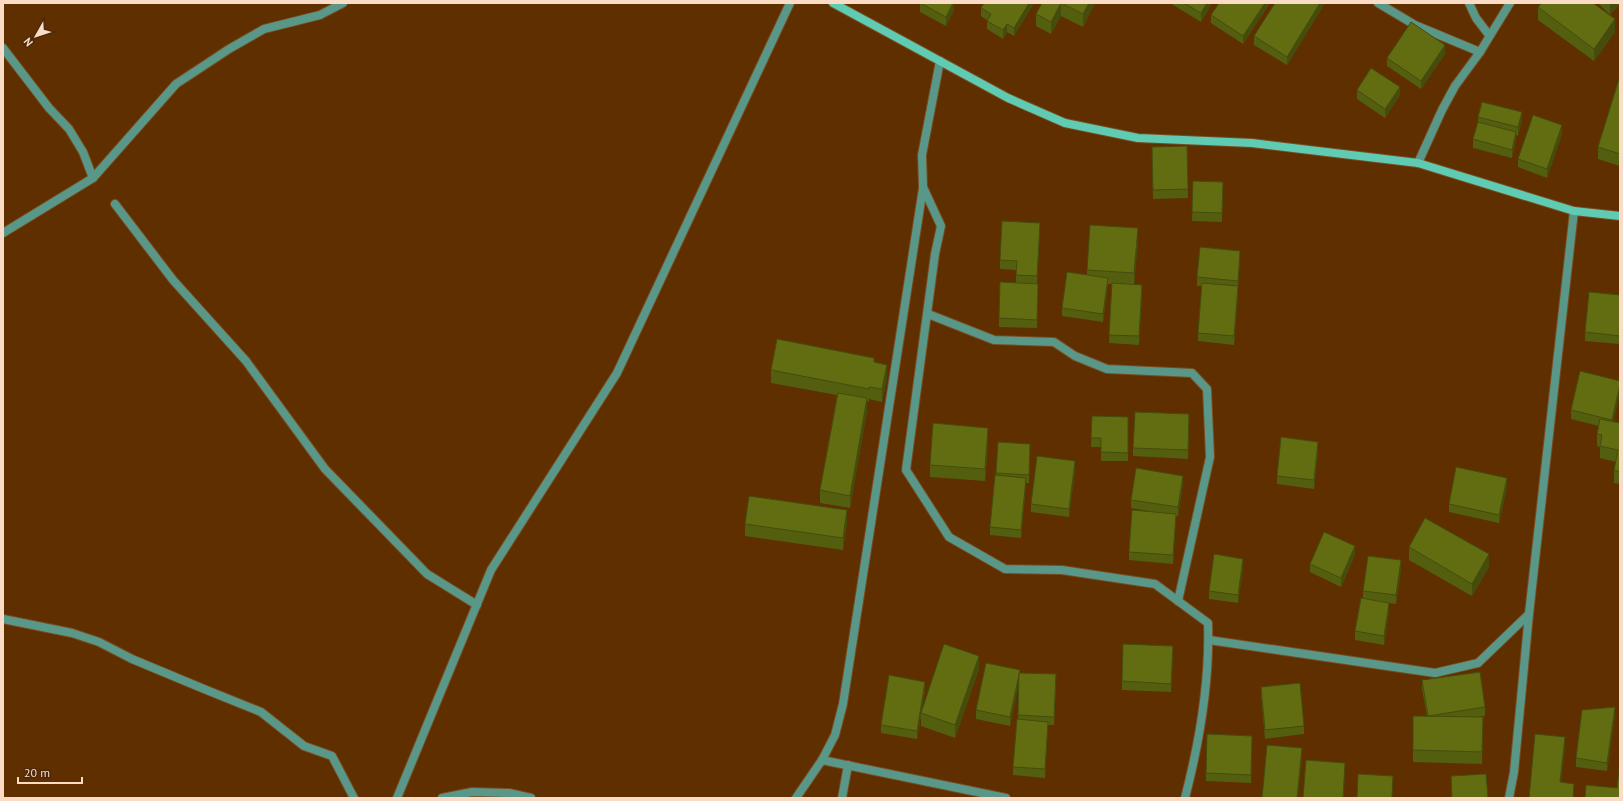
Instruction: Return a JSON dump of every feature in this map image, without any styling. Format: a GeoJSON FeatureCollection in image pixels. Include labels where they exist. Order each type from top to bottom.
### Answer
{"type":"FeatureCollection","features":[{"type":"Feature","properties":{"kind":"street"},"geometry":{"type":"LineString","coordinates":[[3,233],[93,178],[176,84],[229,49],[264,29],[320,15],[343,3]]}},
{"type":"Feature","properties":{"kind":"street"},"geometry":{"type":"LineString","coordinates":[[397,798],[491,570],[617,373],[790,3]]}},
{"type":"Feature","properties":{"kind":"street"},"geometry":{"type":"LineString","coordinates":[[832,3],[1008,98],[1065,123],[1138,138],[1252,143],[1418,163],[1574,211],[1620,216]]}},
{"type":"Feature","properties":{"kind":"street"},"geometry":{"type":"LineString","coordinates":[[1378,3],[1415,25],[1480,52]]}},
{"type":"Feature","properties":{"kind":"street"},"geometry":{"type":"LineString","coordinates":[[1469,3],[1476,18],[1489,35]]}},
{"type":"Feature","properties":{"kind":"street"},"geometry":{"type":"LineString","coordinates":[[1418,163],[1442,110],[1455,86],[1480,52],[1489,35],[1510,3]]}},
{"type":"Feature","properties":{"kind":"street"},"geometry":{"type":"LineString","coordinates":[[3,48],[49,108],[69,129],[83,152],[93,178]]}},
{"type":"Feature","properties":{"kind":"street"},"geometry":{"type":"LineString","coordinates":[[796,798],[822,760],[835,735],[843,704],[923,187],[922,155],[940,61]]}},
{"type":"Feature","properties":{"kind":"street"},"geometry":{"type":"LineString","coordinates":[[923,187],[941,226],[935,254],[906,470],[949,537],[1005,569],[1062,570],[1155,584],[1208,623],[1209,654],[1204,707],[1185,798]]}},
{"type":"Feature","properties":{"kind":"street"},"geometry":{"type":"LineString","coordinates":[[115,204],[173,280],[246,361],[325,469],[427,574],[477,605]]}},
{"type":"Feature","properties":{"kind":"street"},"geometry":{"type":"LineString","coordinates":[[1509,798],[1514,772],[1528,614],[1574,211]]}},
{"type":"Feature","properties":{"kind":"street"},"geometry":{"type":"LineString","coordinates":[[928,314],[994,340],[1054,342],[1075,356],[1107,369],[1192,373],[1207,389],[1210,457],[1178,601]]}},
{"type":"Feature","properties":{"kind":"street"},"geometry":{"type":"LineString","coordinates":[[1209,640],[1435,673],[1478,663],[1528,614]]}},
{"type":"Feature","properties":{"kind":"street"},"geometry":{"type":"LineString","coordinates":[[3,619],[72,633],[99,642],[139,662],[261,712],[304,746],[332,756],[354,798]]}},
{"type":"Feature","properties":{"kind":"street"},"geometry":{"type":"LineString","coordinates":[[822,760],[1006,798]]}},
{"type":"Feature","properties":{"kind":"street"},"geometry":{"type":"LineString","coordinates":[[842,798],[848,766]]}},
{"type":"Feature","properties":{"kind":"street"},"geometry":{"type":"LineString","coordinates":[[442,798],[472,792],[508,793],[531,798]]}},
{"type":"Feature","properties":{"kind":"building"},"geometry":{"type":"Polygon","coordinates":[[[920,3],[953,3],[946,17],[920,3]]]}},
{"type":"Feature","properties":{"kind":"building"},"geometry":{"type":"Polygon","coordinates":[[[984,3],[1029,3],[1014,28],[1007,24],[1003,30],[987,21],[991,14],[981,8],[984,3]]]}},
{"type":"Feature","properties":{"kind":"building"},"geometry":{"type":"Polygon","coordinates":[[[1042,3],[1061,3],[1051,22],[1036,14],[1042,3]]]}},
{"type":"Feature","properties":{"kind":"building"},"geometry":{"type":"Polygon","coordinates":[[[1061,3],[1089,3],[1083,14],[1061,3]]]}},
{"type":"Feature","properties":{"kind":"building"},"geometry":{"type":"Polygon","coordinates":[[[1184,3],[1207,3],[1201,13],[1184,3]]]}},
{"type":"Feature","properties":{"kind":"building"},"geometry":{"type":"Polygon","coordinates":[[[1219,3],[1265,3],[1243,36],[1211,15],[1219,3]]]}},
{"type":"Feature","properties":{"kind":"building"},"geometry":{"type":"Polygon","coordinates":[[[1275,3],[1320,3],[1287,57],[1254,36],[1275,3]]]}},
{"type":"Feature","properties":{"kind":"building"},"geometry":{"type":"Polygon","coordinates":[[[1542,3],[1593,3],[1615,19],[1594,49],[1538,7],[1542,3]]]}},
{"type":"Feature","properties":{"kind":"building"},"geometry":{"type":"Polygon","coordinates":[[[1411,22],[1445,45],[1421,81],[1387,58],[1411,22]]]}},
{"type":"Feature","properties":{"kind":"building"},"geometry":{"type":"Polygon","coordinates":[[[1371,68],[1400,87],[1385,109],[1357,90],[1371,68]]]}},
{"type":"Feature","properties":{"kind":"building"},"geometry":{"type":"Polygon","coordinates":[[[1620,76],[1620,154],[1598,147],[1620,76]]]}},
{"type":"Feature","properties":{"kind":"building"},"geometry":{"type":"Polygon","coordinates":[[[1482,102],[1522,112],[1518,127],[1478,117],[1482,102]]]}},
{"type":"Feature","properties":{"kind":"building"},"geometry":{"type":"Polygon","coordinates":[[[1533,115],[1562,125],[1547,169],[1518,159],[1533,115]]]}},
{"type":"Feature","properties":{"kind":"building"},"geometry":{"type":"Polygon","coordinates":[[[1478,122],[1516,132],[1512,150],[1473,139],[1478,122]]]}},
{"type":"Feature","properties":{"kind":"building"},"geometry":{"type":"Polygon","coordinates":[[[1187,146],[1188,189],[1153,190],[1152,147],[1187,146]]]}},
{"type":"Feature","properties":{"kind":"building"},"geometry":{"type":"Polygon","coordinates":[[[1193,181],[1223,182],[1222,213],[1192,212],[1193,181]]]}},
{"type":"Feature","properties":{"kind":"building"},"geometry":{"type":"Polygon","coordinates":[[[1002,221],[1040,223],[1037,276],[1016,275],[1017,261],[1000,260],[1002,221]]]}},
{"type":"Feature","properties":{"kind":"building"},"geometry":{"type":"Polygon","coordinates":[[[1090,225],[1138,228],[1134,273],[1087,270],[1090,225]]]}},
{"type":"Feature","properties":{"kind":"building"},"geometry":{"type":"Polygon","coordinates":[[[1200,247],[1240,251],[1238,281],[1197,277],[1200,247]]]}},
{"type":"Feature","properties":{"kind":"building"},"geometry":{"type":"Polygon","coordinates":[[[1067,272],[1108,278],[1103,314],[1062,308],[1067,272]]]}},
{"type":"Feature","properties":{"kind":"building"},"geometry":{"type":"Polygon","coordinates":[[[1000,282],[1038,284],[1037,320],[999,318],[1000,282]]]}},
{"type":"Feature","properties":{"kind":"building"},"geometry":{"type":"Polygon","coordinates":[[[1112,283],[1142,285],[1139,336],[1109,335],[1112,283]]]}},
{"type":"Feature","properties":{"kind":"building"},"geometry":{"type":"Polygon","coordinates":[[[1202,283],[1238,286],[1234,336],[1198,333],[1202,283]]]}},
{"type":"Feature","properties":{"kind":"building"},"geometry":{"type":"Polygon","coordinates":[[[1589,292],[1620,295],[1620,336],[1585,332],[1589,292]]]}},
{"type":"Feature","properties":{"kind":"building"},"geometry":{"type":"Polygon","coordinates":[[[777,339],[874,358],[874,362],[887,365],[882,389],[869,387],[869,389],[771,370],[777,339]]]}},
{"type":"Feature","properties":{"kind":"building"},"geometry":{"type":"Polygon","coordinates":[[[1580,371],[1620,381],[1612,420],[1571,410],[1580,371]]]}},
{"type":"Feature","properties":{"kind":"building"},"geometry":{"type":"Polygon","coordinates":[[[838,393],[867,398],[850,496],[820,490],[838,393]]]}},
{"type":"Feature","properties":{"kind":"building"},"geometry":{"type":"Polygon","coordinates":[[[1135,412],[1189,414],[1188,450],[1133,448],[1135,412]]]}},
{"type":"Feature","properties":{"kind":"building"},"geometry":{"type":"Polygon","coordinates":[[[1092,416],[1128,417],[1128,453],[1101,452],[1101,438],[1091,438],[1092,416]]]}},
{"type":"Feature","properties":{"kind":"building"},"geometry":{"type":"Polygon","coordinates":[[[1600,419],[1620,423],[1620,472],[1614,470],[1618,450],[1600,446],[1602,435],[1597,434],[1600,419]]]}},
{"type":"Feature","properties":{"kind":"building"},"geometry":{"type":"Polygon","coordinates":[[[933,423],[988,428],[985,469],[930,465],[933,423]]]}},
{"type":"Feature","properties":{"kind":"building"},"geometry":{"type":"Polygon","coordinates":[[[1281,437],[1318,442],[1314,480],[1277,476],[1281,437]]]}},
{"type":"Feature","properties":{"kind":"building"},"geometry":{"type":"Polygon","coordinates":[[[998,442],[1030,444],[1029,475],[996,473],[998,442]]]}},
{"type":"Feature","properties":{"kind":"building"},"geometry":{"type":"Polygon","coordinates":[[[1037,456],[1075,461],[1069,509],[1031,504],[1037,456]]]}},
{"type":"Feature","properties":{"kind":"building"},"geometry":{"type":"Polygon","coordinates":[[[1456,467],[1507,478],[1499,515],[1449,504],[1456,467]]]}},
{"type":"Feature","properties":{"kind":"building"},"geometry":{"type":"Polygon","coordinates":[[[1136,468],[1183,476],[1178,507],[1131,500],[1136,468]]]}},
{"type":"Feature","properties":{"kind":"building"},"geometry":{"type":"Polygon","coordinates":[[[995,475],[1026,478],[1021,530],[990,527],[995,475]]]}},
{"type":"Feature","properties":{"kind":"building"},"geometry":{"type":"Polygon","coordinates":[[[749,496],[847,510],[843,538],[745,524],[749,496]]]}},
{"type":"Feature","properties":{"kind":"building"},"geometry":{"type":"Polygon","coordinates":[[[1132,510],[1176,514],[1173,555],[1129,552],[1132,510]]]}},
{"type":"Feature","properties":{"kind":"building"},"geometry":{"type":"Polygon","coordinates":[[[1425,518],[1489,554],[1472,584],[1409,547],[1425,518]]]}},
{"type":"Feature","properties":{"kind":"building"},"geometry":{"type":"Polygon","coordinates":[[[1324,532],[1355,546],[1341,578],[1310,564],[1324,532]]]}},
{"type":"Feature","properties":{"kind":"building"},"geometry":{"type":"Polygon","coordinates":[[[1214,554],[1243,559],[1238,595],[1209,591],[1214,554]]]}},
{"type":"Feature","properties":{"kind":"building"},"geometry":{"type":"Polygon","coordinates":[[[1368,556],[1401,560],[1396,595],[1363,591],[1368,556]]]}},
{"type":"Feature","properties":{"kind":"building"},"geometry":{"type":"Polygon","coordinates":[[[1361,598],[1389,603],[1384,636],[1355,631],[1361,598]]]}},
{"type":"Feature","properties":{"kind":"building"},"geometry":{"type":"Polygon","coordinates":[[[944,644],[979,656],[955,725],[921,713],[944,644]]]}},
{"type":"Feature","properties":{"kind":"building"},"geometry":{"type":"Polygon","coordinates":[[[1123,644],[1173,646],[1171,684],[1122,681],[1123,644]]]}},
{"type":"Feature","properties":{"kind":"building"},"geometry":{"type":"Polygon","coordinates":[[[986,663],[1020,670],[1010,717],[976,710],[986,663]]]}},
{"type":"Feature","properties":{"kind":"building"},"geometry":{"type":"Polygon","coordinates":[[[1480,672],[1485,707],[1428,716],[1422,680],[1480,672]]]}},
{"type":"Feature","properties":{"kind":"building"},"geometry":{"type":"Polygon","coordinates":[[[1019,673],[1056,674],[1054,717],[1018,715],[1019,673]]]}},
{"type":"Feature","properties":{"kind":"building"},"geometry":{"type":"Polygon","coordinates":[[[889,675],[925,682],[917,731],[881,725],[889,675]]]}},
{"type":"Feature","properties":{"kind":"building"},"geometry":{"type":"Polygon","coordinates":[[[1300,683],[1304,726],[1265,730],[1261,687],[1300,683]]]}},
{"type":"Feature","properties":{"kind":"building"},"geometry":{"type":"Polygon","coordinates":[[[1615,707],[1607,763],[1576,758],[1582,710],[1615,707]]]}},
{"type":"Feature","properties":{"kind":"building"},"geometry":{"type":"Polygon","coordinates":[[[1413,716],[1483,717],[1482,752],[1413,750],[1413,716]]]}},
{"type":"Feature","properties":{"kind":"building"},"geometry":{"type":"Polygon","coordinates":[[[1017,719],[1048,722],[1045,769],[1013,767],[1017,719]]]}},
{"type":"Feature","properties":{"kind":"building"},"geometry":{"type":"Polygon","coordinates":[[[1207,734],[1252,736],[1251,775],[1206,773],[1207,734]]]}},
{"type":"Feature","properties":{"kind":"building"},"geometry":{"type":"Polygon","coordinates":[[[1535,734],[1565,737],[1560,782],[1574,784],[1573,798],[1529,798],[1535,734]]]}},
{"type":"Feature","properties":{"kind":"building"},"geometry":{"type":"Polygon","coordinates":[[[1267,745],[1302,748],[1297,798],[1262,798],[1267,745]]]}},
{"type":"Feature","properties":{"kind":"building"},"geometry":{"type":"Polygon","coordinates":[[[1306,760],[1345,763],[1343,798],[1303,798],[1306,760]]]}},
{"type":"Feature","properties":{"kind":"building"},"geometry":{"type":"Polygon","coordinates":[[[1620,761],[1620,798],[1585,798],[1586,785],[1617,788],[1620,761]]]}},
{"type":"Feature","properties":{"kind":"building"},"geometry":{"type":"Polygon","coordinates":[[[1358,774],[1393,776],[1392,798],[1357,798],[1358,774]]]}},
{"type":"Feature","properties":{"kind":"building"},"geometry":{"type":"Polygon","coordinates":[[[1486,774],[1488,798],[1452,798],[1451,776],[1486,774]]]}}]}
